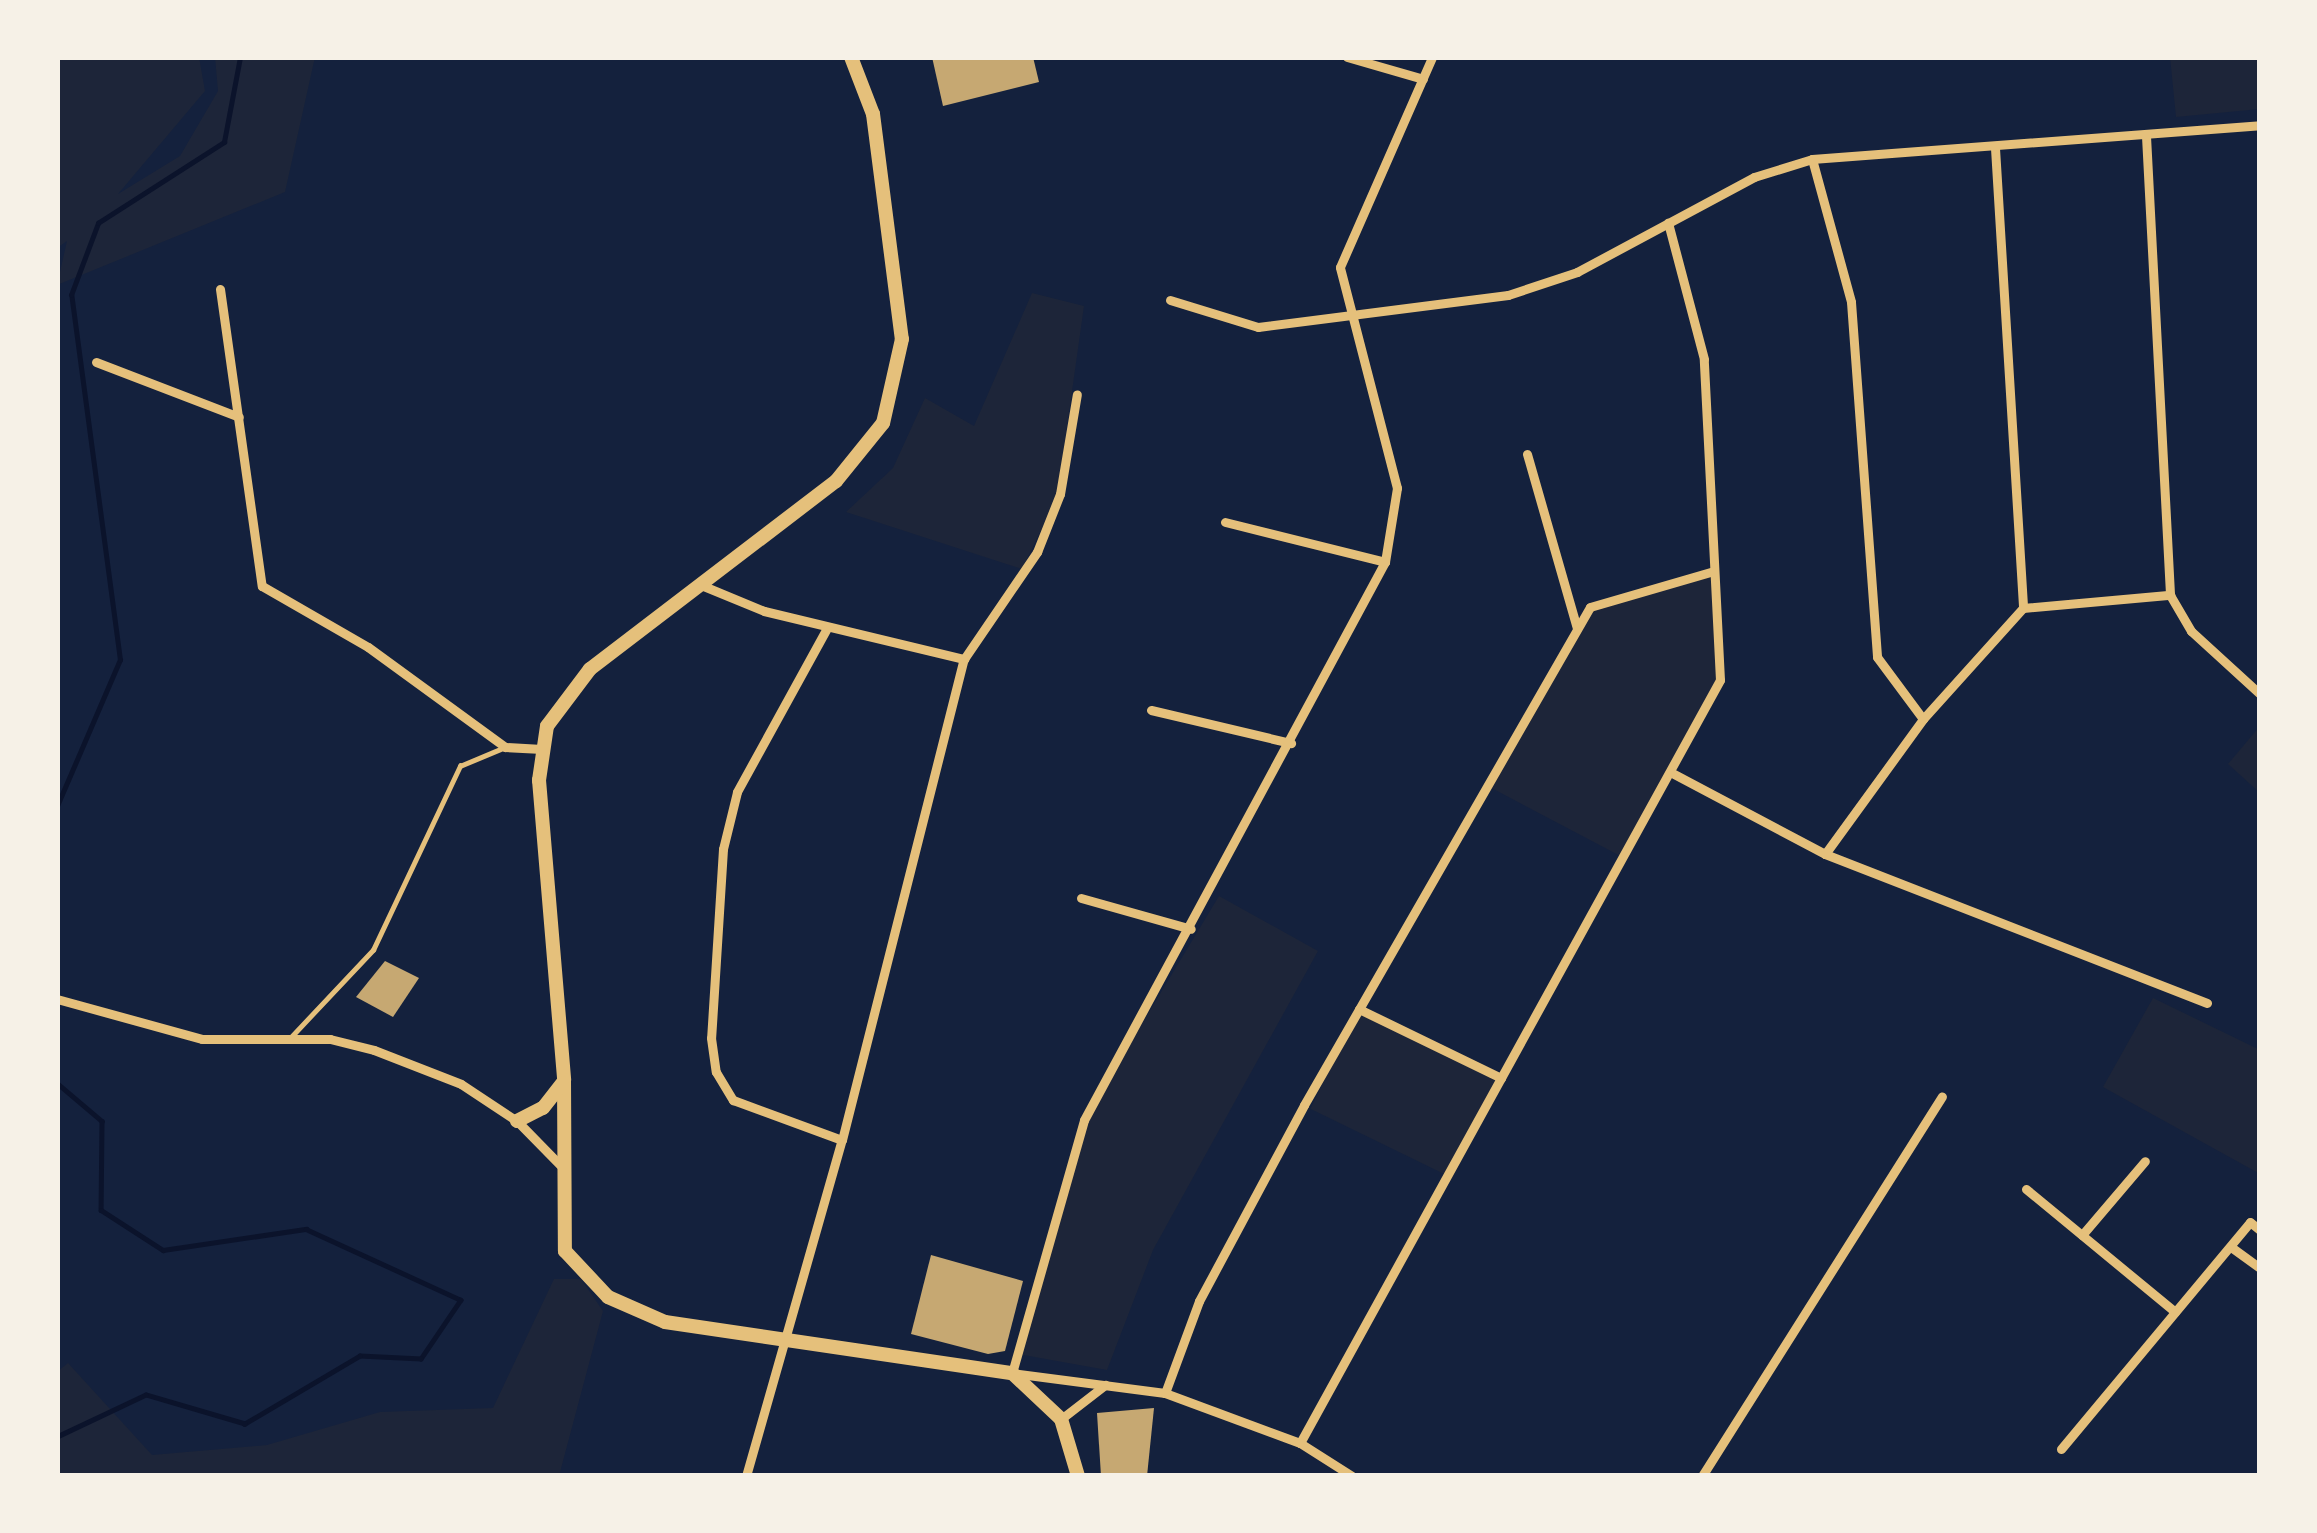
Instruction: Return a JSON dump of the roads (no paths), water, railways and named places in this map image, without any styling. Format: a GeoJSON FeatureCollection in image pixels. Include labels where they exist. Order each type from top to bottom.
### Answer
{"type":"FeatureCollection","features":[{"type":"Feature","properties":{"kind":"main road"},"geometry":{"type":"LineString","coordinates":[[851,57],[873,114],[888,208],[900,376],[861,455],[590,669],[561,701],[542,749],[564,1080],[565,1251],[608,1297],[665,1322],[1012,1373],[1060,1419],[1078,1476]]}},
{"type":"Feature","properties":{"kind":"main road"},"geometry":{"type":"LineString","coordinates":[[517,1121],[543,1108],[564,1080]]}},
{"type":"Feature","properties":{"kind":"street"},"geometry":{"type":"LineString","coordinates":[[1347,57],[1423,79]]}},
{"type":"Feature","properties":{"kind":"street"},"geometry":{"type":"LineString","coordinates":[[1352,1476],[1300,1444],[1165,1393],[1012,1373],[1084,1120],[1385,562],[1397,488],[1384,417],[1341,286],[1344,248],[1432,57]]}},
{"type":"Feature","properties":{"kind":"street"},"geometry":{"type":"LineString","coordinates":[[1170,300],[1258,327],[1508,295],[1577,272],[1754,177],[1812,158],[2260,125]]}},
{"type":"Feature","properties":{"kind":"street"},"geometry":{"type":"LineString","coordinates":[[2146,136],[2170,595],[2191,631],[2260,694]]}},
{"type":"Feature","properties":{"kind":"street"},"geometry":{"type":"LineString","coordinates":[[1995,148],[2023,608]]}},
{"type":"Feature","properties":{"kind":"street"},"geometry":{"type":"LineString","coordinates":[[1812,158],[1850,302],[1877,657],[1923,718]]}},
{"type":"Feature","properties":{"kind":"street"},"geometry":{"type":"LineString","coordinates":[[1300,1444],[1674,774],[1720,680],[1704,359],[1668,223]]}},
{"type":"Feature","properties":{"kind":"street"},"geometry":{"type":"LineString","coordinates":[[220,289],[262,586],[368,647],[505,747],[542,749]]}},
{"type":"Feature","properties":{"kind":"street"},"geometry":{"type":"LineString","coordinates":[[96,362],[239,417]]}},
{"type":"Feature","properties":{"kind":"street"},"geometry":{"type":"LineString","coordinates":[[746,1476],[780,1337],[842,1140],[964,659],[1037,552],[1060,494],[1077,394]]}},
{"type":"Feature","properties":{"kind":"street"},"geometry":{"type":"LineString","coordinates":[[1527,454],[1577,628]]}},
{"type":"Feature","properties":{"kind":"street"},"geometry":{"type":"LineString","coordinates":[[1225,522],[1385,562]]}},
{"type":"Feature","properties":{"kind":"street"},"geometry":{"type":"LineString","coordinates":[[1165,1393],[1199,1301],[1359,1009],[1590,607],[1714,571]]}},
{"type":"Feature","properties":{"kind":"street"},"geometry":{"type":"LineString","coordinates":[[701,585],[827,628],[964,659]]}},
{"type":"Feature","properties":{"kind":"street"},"geometry":{"type":"LineString","coordinates":[[1825,854],[1923,718],[2023,608],[2170,595]]}},
{"type":"Feature","properties":{"kind":"street"},"geometry":{"type":"LineString","coordinates":[[827,628],[761,739],[724,849],[711,1037],[716,1072],[733,1100],[842,1140]]}},
{"type":"Feature","properties":{"kind":"street"},"geometry":{"type":"LineString","coordinates":[[1151,710],[1291,743]]}},
{"type":"Feature","properties":{"kind":"street"},"geometry":{"type":"LineString","coordinates":[[1674,774],[1825,854],[2207,1003]]}},
{"type":"Feature","properties":{"kind":"street"},"geometry":{"type":"LineString","coordinates":[[1081,898],[1190,929]]}},
{"type":"Feature","properties":{"kind":"street"},"geometry":{"type":"LineString","coordinates":[[57,999],[202,1039],[330,1039],[413,1064],[517,1121],[563,1168]]}},
{"type":"Feature","properties":{"kind":"street"},"geometry":{"type":"LineString","coordinates":[[1359,1009],[1501,1078]]}},
{"type":"Feature","properties":{"kind":"street"},"geometry":{"type":"LineString","coordinates":[[1702,1476],[1942,1096]]}},
{"type":"Feature","properties":{"kind":"street"},"geometry":{"type":"LineString","coordinates":[[2082,1235],[2145,1161]]}},
{"type":"Feature","properties":{"kind":"street"},"geometry":{"type":"LineString","coordinates":[[2026,1190],[2175,1312]]}},
{"type":"Feature","properties":{"kind":"street"},"geometry":{"type":"LineString","coordinates":[[2060,1449],[2250,1222],[2260,1230]]}},
{"type":"Feature","properties":{"kind":"street"},"geometry":{"type":"LineString","coordinates":[[2231,1247],[2260,1268]]}},
{"type":"Feature","properties":{"kind":"street"},"geometry":{"type":"LineString","coordinates":[[1060,1419],[1105,1385]]}},
{"type":"Feature","properties":{"kind":"lane"},"geometry":{"type":"LineString","coordinates":[[290,1038],[373,950],[460,766],[505,747]]}},
{"type":"Feature","properties":{"kind":"waterway"},"geometry":{"type":"LineString","coordinates":[[57,806],[120,660],[71,295],[98,223],[224,142],[240,57]]}},
{"type":"Feature","properties":{"kind":"waterway"},"geometry":{"type":"LineString","coordinates":[[57,1083],[102,1121],[101,1210],[163,1250],[306,1229],[461,1300],[421,1359],[360,1356],[245,1424],[146,1395],[57,1437]]}}]}
